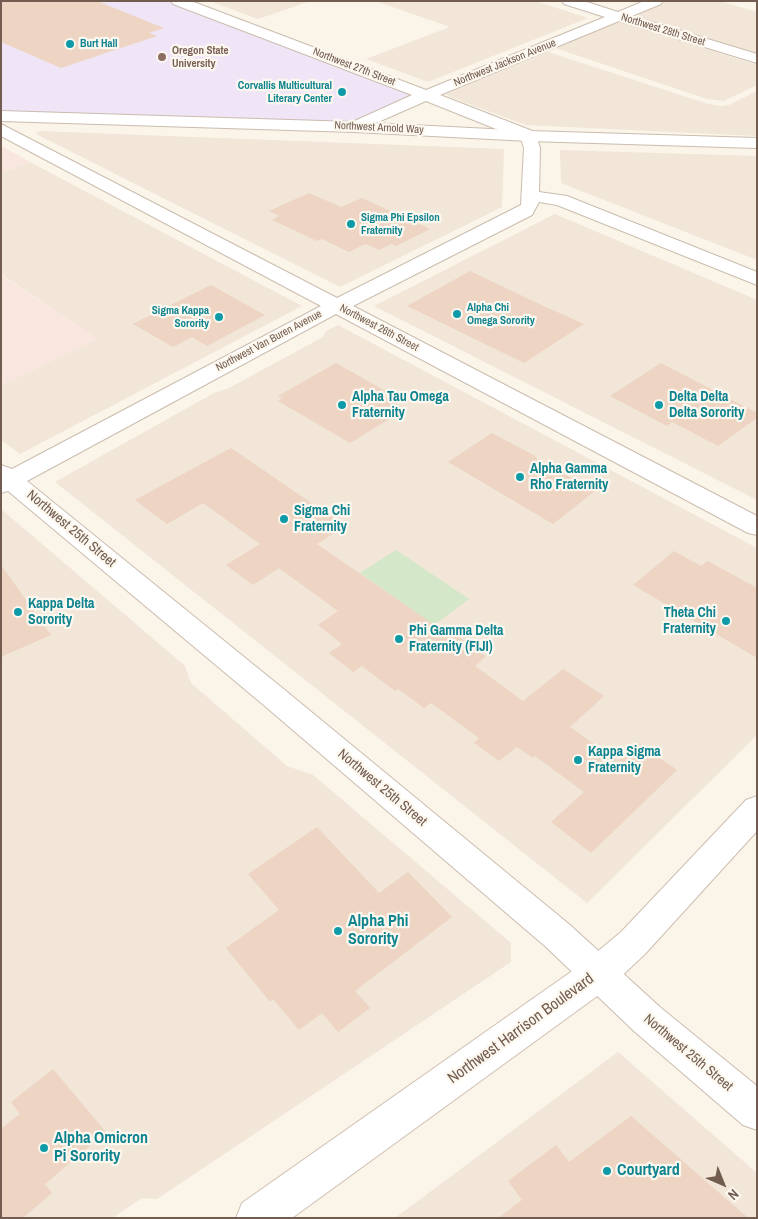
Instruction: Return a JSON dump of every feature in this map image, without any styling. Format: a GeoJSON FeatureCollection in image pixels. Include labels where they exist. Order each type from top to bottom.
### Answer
{"type":"FeatureCollection","features":[{"type":"Feature","properties":{"kind":"street","name":"Northwest 27th Street"},"geometry":{"type":"LineString","coordinates":[[178,1],[426,94],[529,136]]}},
{"type":"Feature","properties":{"kind":"street","name":"Northwest 28th Street"},"geometry":{"type":"LineString","coordinates":[[569,1],[757,59]]}},
{"type":"Feature","properties":{"kind":"street","name":"Northwest Jackson Avenue"},"geometry":{"type":"LineString","coordinates":[[354,127],[426,94],[656,1]]}},
{"type":"Feature","properties":{"kind":"street","name":"Northwest Arnold Way"},"geometry":{"type":"LineString","coordinates":[[1,116],[354,127],[529,136],[757,143]]}},
{"type":"Feature","properties":{"kind":"street","name":"Northwest 26th Street"},"geometry":{"type":"LineString","coordinates":[[1,129],[757,527]]}},
{"type":"Feature","properties":{"kind":"street"},"geometry":{"type":"LineString","coordinates":[[529,136],[532,148],[531,196],[561,200],[757,279]]}},
{"type":"Feature","properties":{"kind":"street","name":"Northwest Van Buren Avenue"},"geometry":{"type":"LineString","coordinates":[[5,480],[336,306],[526,211],[530,205],[531,196]]}},
{"type":"Feature","properties":{"kind":"street","name":"Northwest 25th Street"},"geometry":{"type":"LineString","coordinates":[[5,480],[284,706],[558,936],[648,1020],[757,1111]]}},
{"type":"Feature","properties":{"kind":"street","name":"Northwest Harrison Boulevard"},"geometry":{"type":"LineString","coordinates":[[256,1218],[598,974],[633,943],[757,809]]}},
{"type":"Feature","properties":{"kind":"shaded area","name":"Oregon State University"},"geometry":{"type":"Polygon","coordinates":[[[1,1],[192,1],[225,21],[419,94],[354,126],[1,114],[1,1]]]}},
{"type":"Feature","properties":{"kind":"shaded area"},"geometry":{"type":"Polygon","coordinates":[[[210,1],[310,1],[258,19],[210,1]]]}},
{"type":"Feature","properties":{"kind":"shaded area"},"geometry":{"type":"Polygon","coordinates":[[[375,1],[535,1],[588,18],[428,82],[366,59],[450,27],[375,1]]]}},
{"type":"Feature","properties":{"kind":"shaded area"},"geometry":{"type":"Polygon","coordinates":[[[668,1],[720,1],[757,12],[757,56],[635,17],[637,14],[668,1]]]}},
{"type":"Feature","properties":{"kind":"shaded area"},"geometry":{"type":"Polygon","coordinates":[[[614,23],[623,23],[757,65],[757,85],[724,101],[707,99],[555,47],[614,23]]]}},
{"type":"Feature","properties":{"kind":"shaded area"},"geometry":{"type":"Polygon","coordinates":[[[548,52],[708,104],[729,105],[757,91],[757,136],[526,125],[446,94],[548,52]]]}},
{"type":"Feature","properties":{"kind":"shaded area"},"geometry":{"type":"Polygon","coordinates":[[[38,131],[504,149],[502,207],[340,287],[36,134],[38,131]]]}},
{"type":"Feature","properties":{"kind":"shaded area"},"geometry":{"type":"Polygon","coordinates":[[[1,146],[30,162],[1,173],[1,146]]]}},
{"type":"Feature","properties":{"kind":"shaded area"},"geometry":{"type":"Polygon","coordinates":[[[560,150],[757,156],[757,260],[561,183],[560,150]]]}},
{"type":"Feature","properties":{"kind":"shaded area"},"geometry":{"type":"Polygon","coordinates":[[[30,162],[302,306],[20,454],[1,440],[1,385],[98,339],[1,274],[1,173],[30,162]]]}},
{"type":"Feature","properties":{"kind":"shaded area"},"geometry":{"type":"Polygon","coordinates":[[[555,214],[757,300],[757,500],[374,306],[555,214]]]}},
{"type":"Feature","properties":{"kind":"shaded area"},"geometry":{"type":"Polygon","coordinates":[[[1,275],[99,339],[1,385],[1,275]]]}},
{"type":"Feature","properties":{"kind":"shaded area"},"geometry":{"type":"Polygon","coordinates":[[[338,325],[757,548],[757,735],[587,903],[55,482],[214,393],[227,389],[323,337],[326,331],[338,325]]]}},
{"type":"Feature","properties":{"kind":"shaded area"},"geometry":{"type":"Polygon","coordinates":[[[1,509],[185,666],[191,683],[287,766],[313,775],[511,943],[511,962],[157,1199],[142,1198],[112,1218],[1,1218],[1,509]]]}},
{"type":"Feature","properties":{"kind":"shaded area"},"geometry":{"type":"Polygon","coordinates":[[[618,1052],[757,1173],[757,1218],[395,1218],[618,1052]]]}},
{"type":"Feature","properties":{"kind":"green space"},"geometry":{"type":"Polygon","coordinates":[[[396,550],[469,599],[434,625],[360,573],[396,550]]]}},
{"type":"Feature","properties":{"kind":"building","name":"Burt Hall"},"geometry":{"type":"Polygon","coordinates":[[[1,1],[97,1],[164,28],[149,33],[157,36],[61,68],[1,42],[1,1]]]}},
{"type":"Feature","properties":{"kind":"building","name":"Sigma Phi Epsilon Fraternity"},"geometry":{"type":"Polygon","coordinates":[[[309,193],[341,207],[362,198],[430,229],[396,246],[391,244],[379,250],[365,244],[349,252],[322,239],[317,241],[272,220],[279,216],[269,211],[309,193]]]}},
{"type":"Feature","properties":{"kind":"building","name":"Alpha Chi Omega Sorority"},"geometry":{"type":"Polygon","coordinates":[[[470,271],[584,324],[524,363],[407,306],[470,271]]]}},
{"type":"Feature","properties":{"kind":"building","name":"Sigma Kappa Sorority"},"geometry":{"type":"Polygon","coordinates":[[[211,285],[265,315],[207,346],[192,337],[173,347],[133,324],[211,285]]]}},
{"type":"Feature","properties":{"kind":"building","name":"Alpha Tau Omega Fraternity"},"geometry":{"type":"Polygon","coordinates":[[[336,363],[389,393],[384,396],[406,409],[350,443],[278,401],[282,398],[278,396],[336,363]]]}},
{"type":"Feature","properties":{"kind":"building","name":"Delta Delta Delta Sorority"},"geometry":{"type":"Polygon","coordinates":[[[661,363],[757,413],[757,418],[718,446],[672,422],[667,426],[610,396],[661,363]]]}},
{"type":"Feature","properties":{"kind":"building","name":"Alpha Gamma Rho Fraternity"},"geometry":{"type":"Polygon","coordinates":[[[492,433],[595,491],[553,524],[448,462],[492,433]]]}},
{"type":"Feature","properties":{"kind":"building"},"geometry":{"type":"Polygon","coordinates":[[[231,448],[345,526],[317,544],[446,633],[450,631],[486,656],[475,666],[523,701],[563,669],[604,696],[570,727],[618,761],[638,743],[677,770],[591,853],[551,822],[584,792],[535,756],[533,758],[517,747],[499,761],[474,743],[479,738],[431,703],[424,708],[398,689],[395,691],[362,666],[353,672],[329,653],[342,644],[318,625],[338,611],[279,568],[253,585],[226,565],[260,544],[203,503],[167,524],[135,500],[231,448]]]}},
{"type":"Feature","properties":{"kind":"building","name":"Theta Chi Fraternity"},"geometry":{"type":"Polygon","coordinates":[[[674,551],[701,566],[708,561],[757,588],[757,658],[633,585],[674,551]]]}},
{"type":"Feature","properties":{"kind":"building","name":"Kappa Delta Sorority"},"geometry":{"type":"Polygon","coordinates":[[[1,565],[51,635],[1,657],[1,565]]]}},
{"type":"Feature","properties":{"kind":"building","name":"Alpha Phi Sorority"},"geometry":{"type":"Polygon","coordinates":[[[317,827],[379,893],[408,872],[452,917],[355,991],[370,1008],[338,1032],[322,1013],[299,1030],[273,999],[270,1002],[226,948],[279,910],[248,874],[317,827]]]}},
{"type":"Feature","properties":{"kind":"building","name":"Alpha Omicron Pi Sorority"},"geometry":{"type":"Polygon","coordinates":[[[53,1069],[106,1132],[45,1184],[52,1193],[23,1218],[1,1218],[1,1129],[20,1114],[11,1102],[53,1069]]]}},
{"type":"Feature","properties":{"kind":"building","name":"Courtyard"},"geometry":{"type":"Polygon","coordinates":[[[631,1116],[748,1218],[498,1218],[522,1200],[508,1181],[556,1145],[569,1162],[631,1116]]]}},
{"type":"Feature","properties":{"kind":"place","name":"Burt Hall"},"geometry":{"type":"Point","coordinates":[70,44]}},
{"type":"Feature","properties":{"kind":"place","name":"Oregon State University"},"geometry":{"type":"Point","coordinates":[162,57]}},
{"type":"Feature","properties":{"kind":"place","name":"Corvallis Multicultural Literary Center"},"geometry":{"type":"Point","coordinates":[342,92]}},
{"type":"Feature","properties":{"kind":"place","name":"Sigma Phi Epsilon Fraternity"},"geometry":{"type":"Point","coordinates":[351,224]}},
{"type":"Feature","properties":{"kind":"place","name":"Alpha Chi Omega Sorority"},"geometry":{"type":"Point","coordinates":[457,314]}},
{"type":"Feature","properties":{"kind":"place","name":"Sigma Kappa Sorority"},"geometry":{"type":"Point","coordinates":[219,317]}},
{"type":"Feature","properties":{"kind":"place","name":"Alpha Tau Omega Fraternity"},"geometry":{"type":"Point","coordinates":[342,405]}},
{"type":"Feature","properties":{"kind":"place","name":"Delta Delta Delta Sorority"},"geometry":{"type":"Point","coordinates":[659,405]}},
{"type":"Feature","properties":{"kind":"place","name":"Alpha Gamma Rho Fraternity"},"geometry":{"type":"Point","coordinates":[520,477]}},
{"type":"Feature","properties":{"kind":"place","name":"Sigma Chi Fraternity"},"geometry":{"type":"Point","coordinates":[284,519]}},
{"type":"Feature","properties":{"kind":"place","name":"Kappa Delta Sorority"},"geometry":{"type":"Point","coordinates":[18,612]}},
{"type":"Feature","properties":{"kind":"place","name":"Theta Chi Fraternity"},"geometry":{"type":"Point","coordinates":[726,621]}},
{"type":"Feature","properties":{"kind":"place","name":"Phi Gamma Delta Fraternity (FIJI)"},"geometry":{"type":"Point","coordinates":[399,639]}},
{"type":"Feature","properties":{"kind":"place","name":"Kappa Sigma Fraternity"},"geometry":{"type":"Point","coordinates":[578,760]}},
{"type":"Feature","properties":{"kind":"place","name":"Alpha Phi Sorority"},"geometry":{"type":"Point","coordinates":[338,931]}},
{"type":"Feature","properties":{"kind":"place","name":"Alpha Omicron Pi Sorority"},"geometry":{"type":"Point","coordinates":[44,1148]}},
{"type":"Feature","properties":{"kind":"place","name":"Courtyard"},"geometry":{"type":"Point","coordinates":[607,1171]}}]}
